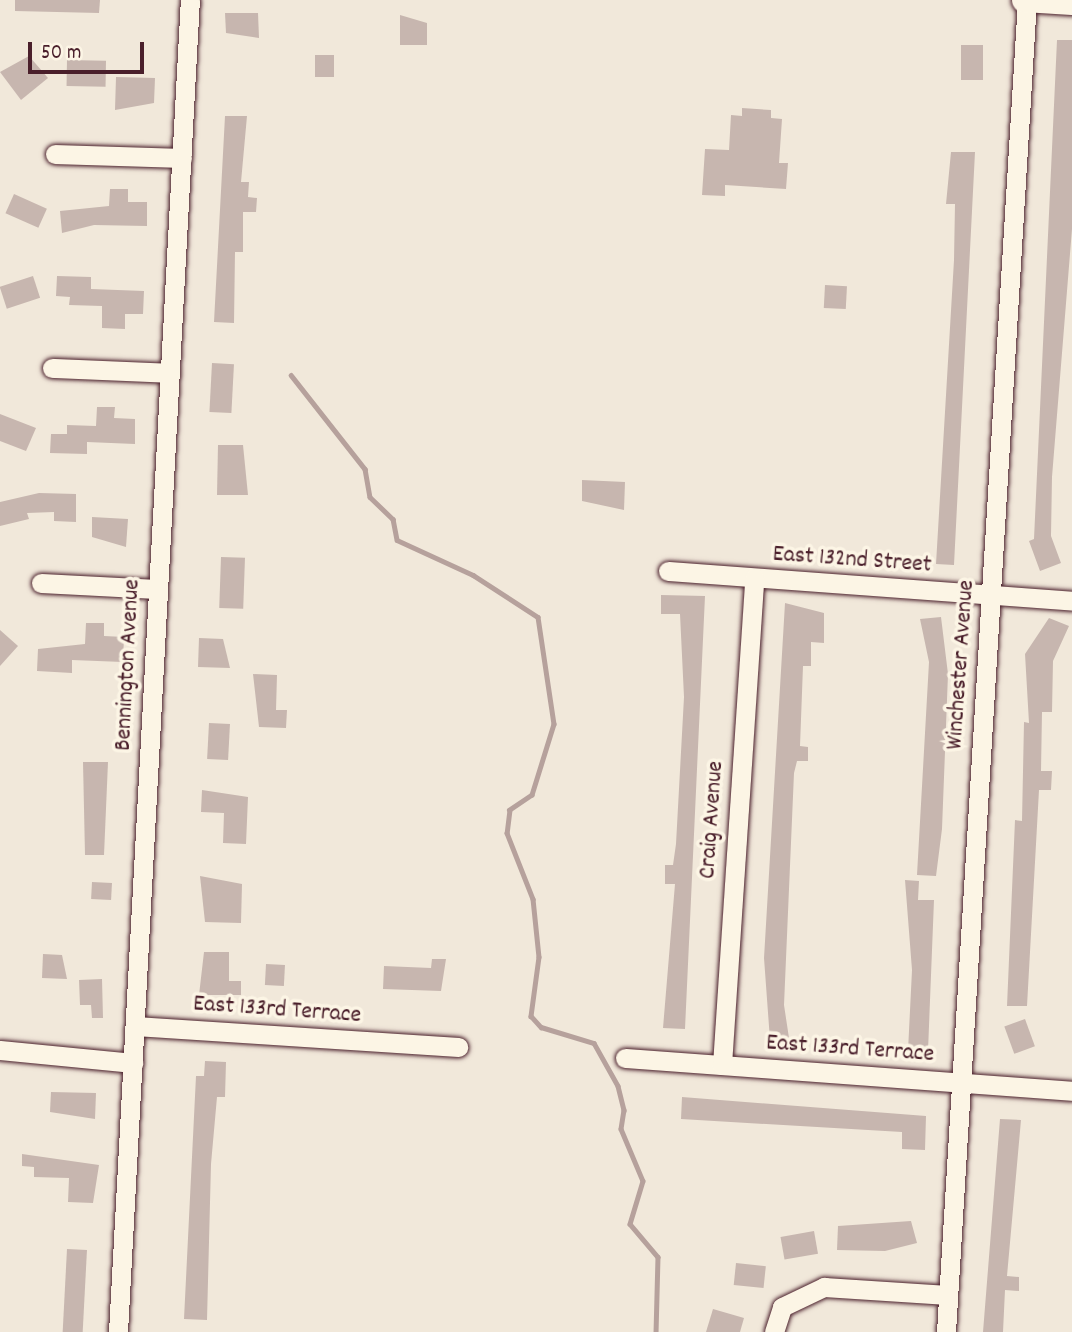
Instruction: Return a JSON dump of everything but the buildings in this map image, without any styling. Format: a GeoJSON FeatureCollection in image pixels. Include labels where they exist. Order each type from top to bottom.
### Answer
{"type":"FeatureCollection","features":[{"type":"Feature","properties":{"kind":"main road"},"geometry":{"type":"LineString","coordinates":[[1025,0],[1072,3]]}},
{"type":"Feature","properties":{"kind":"street","name":"Bennington Avenue"},"geometry":{"type":"LineString","coordinates":[[118,1332],[190,0]]}},
{"type":"Feature","properties":{"kind":"street","name":"Winchester Avenue"},"geometry":{"type":"LineString","coordinates":[[946,1332],[1025,0]]}},
{"type":"Feature","properties":{"kind":"street"},"geometry":{"type":"LineString","coordinates":[[55,154],[182,158]]}},
{"type":"Feature","properties":{"kind":"street"},"geometry":{"type":"LineString","coordinates":[[52,368],[170,373]]}},
{"type":"Feature","properties":{"kind":"street","name":"East 132nd Street"},"geometry":{"type":"LineString","coordinates":[[668,571],[1072,601]]}},
{"type":"Feature","properties":{"kind":"street","name":"Craig Avenue"},"geometry":{"type":"LineString","coordinates":[[722,1065],[754,578]]}},
{"type":"Feature","properties":{"kind":"street"},"geometry":{"type":"LineString","coordinates":[[41,583],[158,589]]}},
{"type":"Feature","properties":{"kind":"street","name":"East 133rd Terrace"},"geometry":{"type":"LineString","coordinates":[[135,1026],[458,1047]]}},
{"type":"Feature","properties":{"kind":"street"},"geometry":{"type":"LineString","coordinates":[[0,1051],[133,1063]]}},
{"type":"Feature","properties":{"kind":"street","name":"East 133rd Terrace"},"geometry":{"type":"LineString","coordinates":[[625,1058],[1072,1091]]}},
{"type":"Feature","properties":{"kind":"street"},"geometry":{"type":"LineString","coordinates":[[774,1332],[782,1307],[824,1287],[948,1295]]}},
{"type":"Feature","properties":{"kind":"waterway"},"geometry":{"type":"LineString","coordinates":[[291,375],[365,469],[370,497],[393,519],[397,540],[473,575],[538,617],[554,724],[532,795],[510,810],[507,833],[533,899],[539,957],[531,1016],[541,1027],[594,1043],[618,1086],[624,1110],[621,1129],[643,1181],[630,1224],[658,1257],[656,1332]]}}]}
